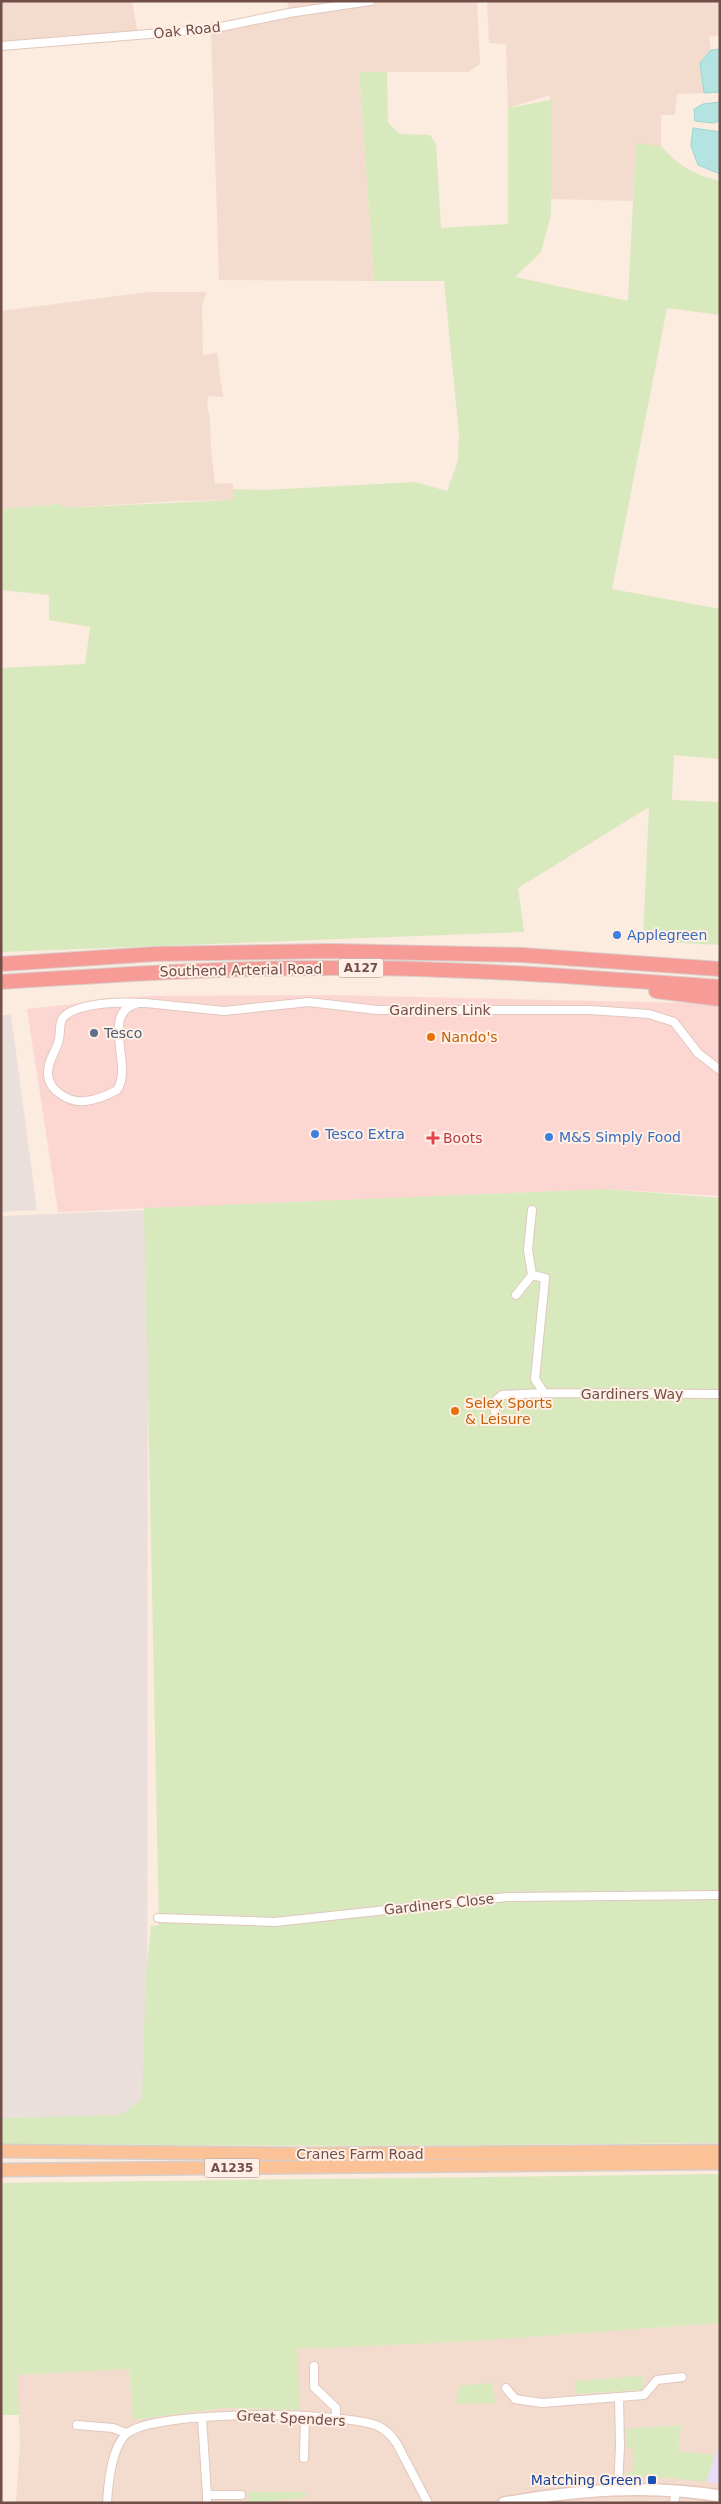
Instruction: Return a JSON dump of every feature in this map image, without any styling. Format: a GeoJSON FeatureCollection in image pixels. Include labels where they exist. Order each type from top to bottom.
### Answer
{"type":"FeatureCollection","features":[{"type":"Feature","properties":{"kind":"highway","name":"Southend Arterial Road"},"geometry":{"type":"LineString","coordinates":[[1,964],[155,954],[331,951],[522,955],[720,969]]}},
{"type":"Feature","properties":{"kind":"highway","name":"Southend Arterial Road"},"geometry":{"type":"LineString","coordinates":[[1,982],[195,970],[331,968],[487,972],[720,987]]}},
{"type":"Feature","properties":{"kind":"highway","name":"A127"},"geometry":{"type":"LineString","coordinates":[[487,972],[720,999]]}},
{"type":"Feature","properties":{"kind":"main road","name":"Cranes Farm Road"},"geometry":{"type":"LineString","coordinates":[[1,2151],[310,2154],[720,2152]]}},
{"type":"Feature","properties":{"kind":"main road","name":"Cranes Farm Road"},"geometry":{"type":"LineString","coordinates":[[1,2170],[720,2163]]}},
{"type":"Feature","properties":{"kind":"street","name":"Oak Road"},"geometry":{"type":"LineString","coordinates":[[1,46],[211,29],[289,13],[370,1]]}},
{"type":"Feature","properties":{"kind":"street","name":"Gardiners Link"},"geometry":{"type":"LineString","coordinates":[[138,1003],[127,1007],[120,1019],[122,1076],[117,1090],[86,1102],[67,1098],[55,1090],[48,1077],[48,1069],[60,1039],[60,1024],[64,1016],[74,1011],[99,1005],[138,1003],[224,1011],[309,1002],[377,1010],[590,1010],[649,1014],[674,1022],[698,1053],[720,1070]]}},
{"type":"Feature","properties":{"kind":"street"},"geometry":{"type":"LineString","coordinates":[[516,1295],[532,1275],[528,1250],[532,1210]]}},
{"type":"Feature","properties":{"kind":"street"},"geometry":{"type":"LineString","coordinates":[[532,1275],[545,1278],[535,1378],[544,1393]]}},
{"type":"Feature","properties":{"kind":"street","name":"Gardiners Way"},"geometry":{"type":"LineString","coordinates":[[495,1410],[496,1400],[502,1394],[720,1394]]}},
{"type":"Feature","properties":{"kind":"street","name":"Gardiners Close"},"geometry":{"type":"LineString","coordinates":[[158,1918],[275,1922],[507,1897],[720,1895]]}},
{"type":"Feature","properties":{"kind":"street"},"geometry":{"type":"LineString","coordinates":[[314,2366],[314,2387],[336,2408],[336,2420]]}},
{"type":"Feature","properties":{"kind":"street"},"geometry":{"type":"LineString","coordinates":[[506,2388],[515,2399],[532,2403],[619,2398],[644,2395],[657,2380],[682,2377]]}},
{"type":"Feature","properties":{"kind":"street"},"geometry":{"type":"LineString","coordinates":[[618,2489],[620,2446],[619,2398]]}},
{"type":"Feature","properties":{"kind":"street","name":"Great Spenders"},"geometry":{"type":"LineString","coordinates":[[126,2433],[150,2424],[247,2414],[368,2423],[391,2434],[428,2503]]}},
{"type":"Feature","properties":{"kind":"street"},"geometry":{"type":"LineString","coordinates":[[304,2458],[305,2417]]}},
{"type":"Feature","properties":{"kind":"street"},"geometry":{"type":"LineString","coordinates":[[202,2418],[207,2499],[241,2495]]}},
{"type":"Feature","properties":{"kind":"street"},"geometry":{"type":"LineString","coordinates":[[77,2425],[113,2428],[126,2433],[119,2444],[113,2460],[106,2503]]}},
{"type":"Feature","properties":{"kind":"street"},"geometry":{"type":"LineString","coordinates":[[504,2503],[589,2490],[618,2489],[675,2497],[720,2496]]}},
{"type":"Feature","properties":{"kind":"shaded area"},"geometry":{"type":"Polygon","coordinates":[[[1,1],[132,1],[138,35],[1,46],[1,1]]]}},
{"type":"Feature","properties":{"kind":"shaded area"},"geometry":{"type":"Polygon","coordinates":[[[287,1],[477,1],[480,64],[469,72],[359,72],[374,281],[219,280],[211,29],[289,13],[287,1]]]}},
{"type":"Feature","properties":{"kind":"shaded area"},"geometry":{"type":"Polygon","coordinates":[[[487,1],[720,1],[720,35],[709,37],[711,50],[700,63],[704,93],[677,94],[675,115],[661,115],[661,146],[636,144],[633,201],[551,199],[550,95],[508,108],[506,44],[489,43],[487,1]]]}},
{"type":"Feature","properties":{"kind":"shaded area"},"geometry":{"type":"Polygon","coordinates":[[[148,292],[207,292],[202,304],[203,355],[217,353],[223,397],[208,396],[207,404],[215,484],[233,483],[233,500],[177,501],[61,508],[60,504],[1,509],[1,311],[148,292]]]}},
{"type":"Feature","properties":{"kind":"shaded area"},"geometry":{"type":"Polygon","coordinates":[[[328,995],[689,1003],[720,1006],[720,1196],[605,1189],[58,1212],[27,1009],[147,996],[328,995]]]}},
{"type":"Feature","properties":{"kind":"shaded area"},"geometry":{"type":"Polygon","coordinates":[[[1,1015],[11,1015],[37,1210],[1,1212],[1,1015]]]}},
{"type":"Feature","properties":{"kind":"shaded area"},"geometry":{"type":"Polygon","coordinates":[[[148,1210],[147,2115],[1,2118],[1,1216],[148,1210]]]}},
{"type":"Feature","properties":{"kind":"shaded area"},"geometry":{"type":"Polygon","coordinates":[[[720,2323],[720,2503],[686,2501],[680,2503],[16,2503],[20,2444],[17,2375],[129,2369],[133,2420],[223,2408],[298,2410],[298,2349],[459,2342],[720,2323]],[[644,2376],[576,2394],[643,2390],[644,2376]],[[681,2425],[626,2429],[626,2448],[633,2448],[633,2472],[626,2472],[628,2478],[670,2478],[715,2455],[678,2451],[681,2425]]]}},
{"type":"Feature","properties":{"kind":"shaded area"},"geometry":{"type":"Polygon","coordinates":[[[720,2442],[720,2484],[706,2481],[720,2442]]]}},
{"type":"Feature","properties":{"kind":"green space"},"geometry":{"type":"Polygon","coordinates":[[[359,72],[387,72],[388,123],[400,134],[430,135],[436,144],[441,228],[508,224],[508,108],[551,100],[551,214],[541,252],[515,277],[628,301],[636,143],[661,146],[688,169],[720,181],[720,315],[667,308],[612,589],[720,609],[720,759],[674,755],[672,800],[720,802],[720,945],[643,941],[649,807],[518,888],[524,932],[1,952],[1,668],[85,664],[90,627],[49,620],[49,595],[1,590],[1,509],[61,504],[61,508],[233,500],[233,489],[265,490],[415,482],[447,491],[458,461],[459,434],[444,281],[374,281],[359,72]]]}},
{"type":"Feature","properties":{"kind":"green space"},"geometry":{"type":"Polygon","coordinates":[[[605,1189],[720,1198],[720,2143],[365,2146],[1,2144],[1,2118],[119,2115],[142,2100],[146,1972],[151,1926],[159,1925],[144,1208],[605,1189]]]}},
{"type":"Feature","properties":{"kind":"green space"},"geometry":{"type":"Polygon","coordinates":[[[720,2174],[720,2323],[459,2342],[298,2349],[299,2410],[223,2408],[133,2420],[129,2369],[17,2375],[19,2415],[1,2415],[1,2183],[720,2174]]]}},
{"type":"Feature","properties":{"kind":"green space"},"geometry":{"type":"Polygon","coordinates":[[[644,2376],[643,2390],[576,2394],[575,2381],[644,2376]]]}},
{"type":"Feature","properties":{"kind":"green space"},"geometry":{"type":"Polygon","coordinates":[[[493,2383],[495,2403],[456,2404],[459,2386],[493,2383]]]}},
{"type":"Feature","properties":{"kind":"green space"},"geometry":{"type":"Polygon","coordinates":[[[681,2425],[678,2451],[715,2455],[706,2482],[670,2478],[628,2478],[626,2472],[633,2471],[633,2449],[626,2448],[626,2429],[681,2425]]]}},
{"type":"Feature","properties":{"kind":"green space"},"geometry":{"type":"Polygon","coordinates":[[[248,2492],[306,2492],[306,2497],[249,2503],[248,2492]]]}},
{"type":"Feature","properties":{"kind":"water"},"geometry":{"type":"Polygon","coordinates":[[[720,49],[720,92],[704,93],[700,63],[711,50],[720,49]]]}},
{"type":"Feature","properties":{"kind":"water"},"geometry":{"type":"Polygon","coordinates":[[[720,102],[720,121],[713,123],[695,121],[694,109],[703,104],[720,102]]]}},
{"type":"Feature","properties":{"kind":"water"},"geometry":{"type":"Polygon","coordinates":[[[693,128],[720,132],[720,174],[698,165],[691,146],[693,128]]]}},
{"type":"Feature","properties":{"kind":"place","name":"Applegreen"},"geometry":{"type":"Point","coordinates":[617,935]}},
{"type":"Feature","properties":{"kind":"place","name":"Tesco"},"geometry":{"type":"Point","coordinates":[94,1033]}},
{"type":"Feature","properties":{"kind":"place","name":"Nando's"},"geometry":{"type":"Point","coordinates":[431,1037]}},
{"type":"Feature","properties":{"kind":"place","name":"Tesco Extra"},"geometry":{"type":"Point","coordinates":[315,1134]}},
{"type":"Feature","properties":{"kind":"place","name":"M&S Simply Food"},"geometry":{"type":"Point","coordinates":[549,1137]}},
{"type":"Feature","properties":{"kind":"place","name":"Boots"},"geometry":{"type":"Point","coordinates":[433,1138]}},
{"type":"Feature","properties":{"kind":"place","name":"Selex Sports & Leisure"},"geometry":{"type":"Point","coordinates":[455,1411]}},
{"type":"Feature","properties":{"kind":"place","name":"Matching Green"},"geometry":{"type":"Point","coordinates":[652,2480]}}]}
